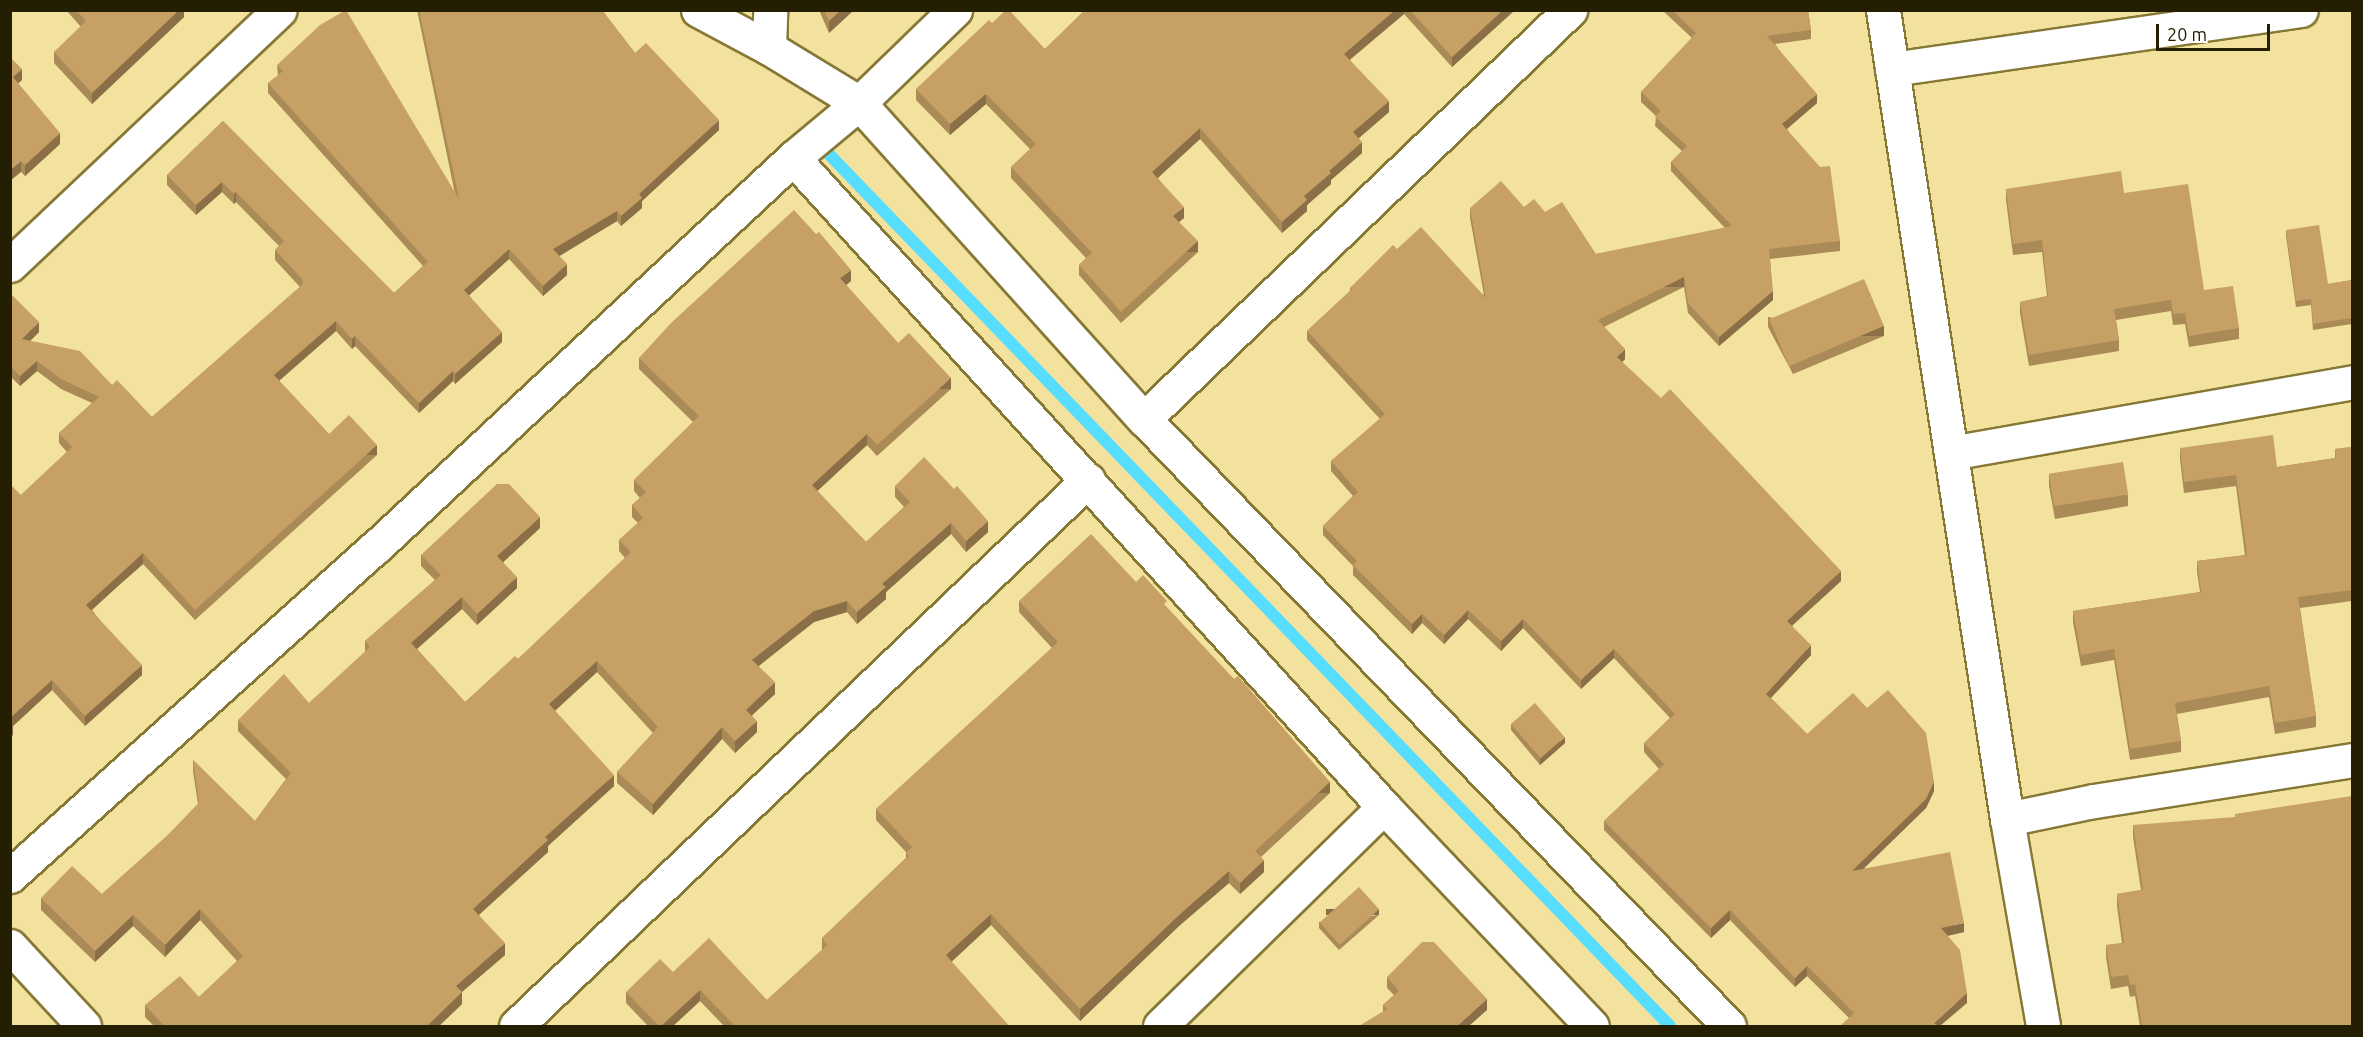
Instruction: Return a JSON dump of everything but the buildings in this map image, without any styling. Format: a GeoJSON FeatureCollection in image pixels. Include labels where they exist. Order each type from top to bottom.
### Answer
{"type":"FeatureCollection","features":[{"type":"Feature","properties":{"kind":"street"},"geometry":{"type":"LineString","coordinates":[[10,266],[280,10]]}},
{"type":"Feature","properties":{"kind":"street"},"geometry":{"type":"LineString","coordinates":[[698,10],[769,48],[859,103],[1144,419],[1729,1026]]}},
{"type":"Feature","properties":{"kind":"street"},"geometry":{"type":"LineString","coordinates":[[769,48],[770,10]]}},
{"type":"Feature","properties":{"kind":"street"},"geometry":{"type":"LineString","coordinates":[[10,876],[377,546],[793,158],[859,103],[955,10]]}},
{"type":"Feature","properties":{"kind":"street"},"geometry":{"type":"LineString","coordinates":[[1144,419],[1570,10]]}},
{"type":"Feature","properties":{"kind":"street"},"geometry":{"type":"LineString","coordinates":[[1882,10],[2007,819],[2043,1026]]}},
{"type":"Feature","properties":{"kind":"street"},"geometry":{"type":"LineString","coordinates":[[1892,69],[2301,10]]}},
{"type":"Feature","properties":{"kind":"street"},"geometry":{"type":"LineString","coordinates":[[793,158],[1384,807],[1592,1026]]}},
{"type":"Feature","properties":{"kind":"street"},"geometry":{"type":"LineString","coordinates":[[1951,453],[2352,382]]}},
{"type":"Feature","properties":{"kind":"street"},"geometry":{"type":"LineString","coordinates":[[516,1026],[1088,480]]}},
{"type":"Feature","properties":{"kind":"street"},"geometry":{"type":"LineString","coordinates":[[2007,819],[2094,801],[2352,760]]}},
{"type":"Feature","properties":{"kind":"street"},"geometry":{"type":"LineString","coordinates":[[1160,1026],[1384,807]]}},
{"type":"Feature","properties":{"kind":"street"},"geometry":{"type":"LineString","coordinates":[[10,946],[84,1026]]}},
{"type":"Feature","properties":{"kind":"waterway"},"geometry":{"type":"LineString","coordinates":[[822,147],[1670,1026]]}}]}
